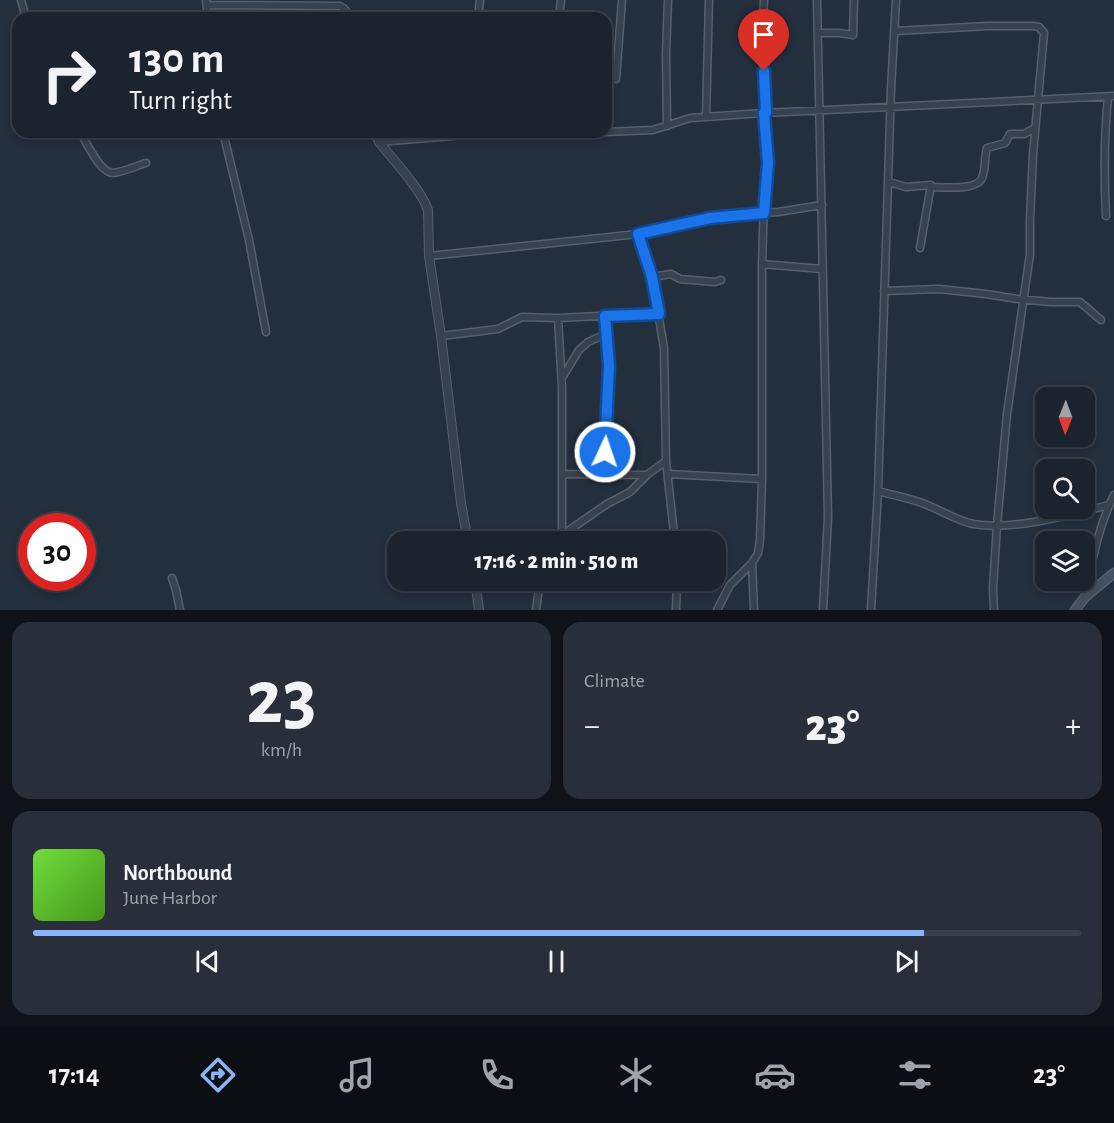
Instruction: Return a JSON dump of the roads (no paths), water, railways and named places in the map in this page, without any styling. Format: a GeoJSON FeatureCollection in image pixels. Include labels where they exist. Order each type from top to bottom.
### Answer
{"type":"FeatureCollection","features":[{"type":"Feature","properties":{"kind":"main road"},"geometry":{"type":"LineString","coordinates":[[1075,610],[1085,597],[1114,573]]}},
{"type":"Feature","properties":{"kind":"street"},"geometry":{"type":"LineString","coordinates":[[616,78],[622,0]]}},
{"type":"Feature","properties":{"kind":"street"},"geometry":{"type":"LineString","coordinates":[[667,126],[668,0]]}},
{"type":"Feature","properties":{"kind":"street"},"geometry":{"type":"LineString","coordinates":[[706,117],[709,0]]}},
{"type":"Feature","properties":{"kind":"street"},"geometry":{"type":"LineString","coordinates":[[717,610],[730,585],[752,563],[758,553],[760,540],[762,264],[768,163],[765,58],[762,43],[764,0]]}},
{"type":"Feature","properties":{"kind":"street"},"geometry":{"type":"LineString","coordinates":[[817,0],[828,517],[823,610]]}},
{"type":"Feature","properties":{"kind":"street"},"geometry":{"type":"LineString","coordinates":[[818,33],[853,35],[854,0]]}},
{"type":"Feature","properties":{"kind":"street"},"geometry":{"type":"LineString","coordinates":[[871,610],[878,491],[896,0]]}},
{"type":"Feature","properties":{"kind":"street"},"geometry":{"type":"LineString","coordinates":[[207,2],[340,6],[347,12]]}},
{"type":"Feature","properties":{"kind":"street"},"geometry":{"type":"LineString","coordinates":[[895,31],[988,26],[1039,27],[1044,33],[1035,128],[1031,242],[1007,414],[997,525],[994,610]]}},
{"type":"Feature","properties":{"kind":"street"},"geometry":{"type":"LineString","coordinates":[[612,132],[653,130],[681,120],[706,117],[892,106],[1111,97],[1106,119],[1104,174],[1106,216]]}},
{"type":"Feature","properties":{"kind":"street"},"geometry":{"type":"LineString","coordinates":[[889,182],[906,187],[930,184],[931,187],[969,187],[981,181],[983,177],[988,147],[1005,143],[1010,134],[1024,134],[1035,128]]}},
{"type":"Feature","properties":{"kind":"street"},"geometry":{"type":"LineString","coordinates":[[84,138],[102,168],[108,172],[115,173],[146,163]]}},
{"type":"Feature","properties":{"kind":"street"},"geometry":{"type":"LineString","coordinates":[[224,138],[249,240],[266,332]]}},
{"type":"Feature","properties":{"kind":"street"},"geometry":{"type":"LineString","coordinates":[[376,138],[425,203],[429,217],[429,256],[466,531]]}},
{"type":"Feature","properties":{"kind":"street"},"geometry":{"type":"LineString","coordinates":[[378,142],[421,138]]}},
{"type":"Feature","properties":{"kind":"street"},"geometry":{"type":"LineString","coordinates":[[920,248],[931,187]]}},
{"type":"Feature","properties":{"kind":"street"},"geometry":{"type":"LineString","coordinates":[[429,256],[638,234],[693,221],[822,205]]}},
{"type":"Feature","properties":{"kind":"street"},"geometry":{"type":"LineString","coordinates":[[638,234],[652,277],[664,348],[666,461],[674,531]]}},
{"type":"Feature","properties":{"kind":"street"},"geometry":{"type":"LineString","coordinates":[[762,264],[822,269]]}},
{"type":"Feature","properties":{"kind":"street"},"geometry":{"type":"LineString","coordinates":[[652,277],[671,274],[680,279],[715,282],[721,280]]}},
{"type":"Feature","properties":{"kind":"street"},"geometry":{"type":"LineString","coordinates":[[884,291],[939,289],[1051,302],[1080,302],[1101,320]]}},
{"type":"Feature","properties":{"kind":"street"},"geometry":{"type":"LineString","coordinates":[[441,336],[498,329],[522,317],[659,314]]}},
{"type":"Feature","properties":{"kind":"street"},"geometry":{"type":"LineString","coordinates":[[604,474],[609,365],[605,316]]}},
{"type":"Feature","properties":{"kind":"street"},"geometry":{"type":"LineString","coordinates":[[558,318],[561,378],[562,531]]}},
{"type":"Feature","properties":{"kind":"street"},"geometry":{"type":"LineString","coordinates":[[561,378],[579,350],[588,342],[606,334]]}},
{"type":"Feature","properties":{"kind":"street"},"geometry":{"type":"LineString","coordinates":[[568,531],[607,504],[630,492],[666,461]]}},
{"type":"Feature","properties":{"kind":"street"},"geometry":{"type":"LineString","coordinates":[[562,474],[647,475]]}},
{"type":"Feature","properties":{"kind":"street"},"geometry":{"type":"LineString","coordinates":[[668,474],[762,479]]}},
{"type":"Feature","properties":{"kind":"street"},"geometry":{"type":"LineString","coordinates":[[878,491],[921,503],[957,519],[997,525],[1042,520],[1109,505]]}},
{"type":"Feature","properties":{"kind":"street"},"geometry":{"type":"LineString","coordinates":[[1085,597],[1093,554],[1114,495]]}},
{"type":"Feature","properties":{"kind":"street"},"geometry":{"type":"LineString","coordinates":[[752,563],[754,610]]}},
{"type":"Feature","properties":{"kind":"street"},"geometry":{"type":"LineString","coordinates":[[172,578],[180,610]]}},
{"type":"Feature","properties":{"kind":"street"},"geometry":{"type":"LineString","coordinates":[[476,591],[479,610]]}},
{"type":"Feature","properties":{"kind":"street"},"geometry":{"type":"LineString","coordinates":[[536,610],[539,591]]}},
{"type":"Feature","properties":{"kind":"street"},"geometry":{"type":"LineString","coordinates":[[676,591],[676,610]]}}]}
